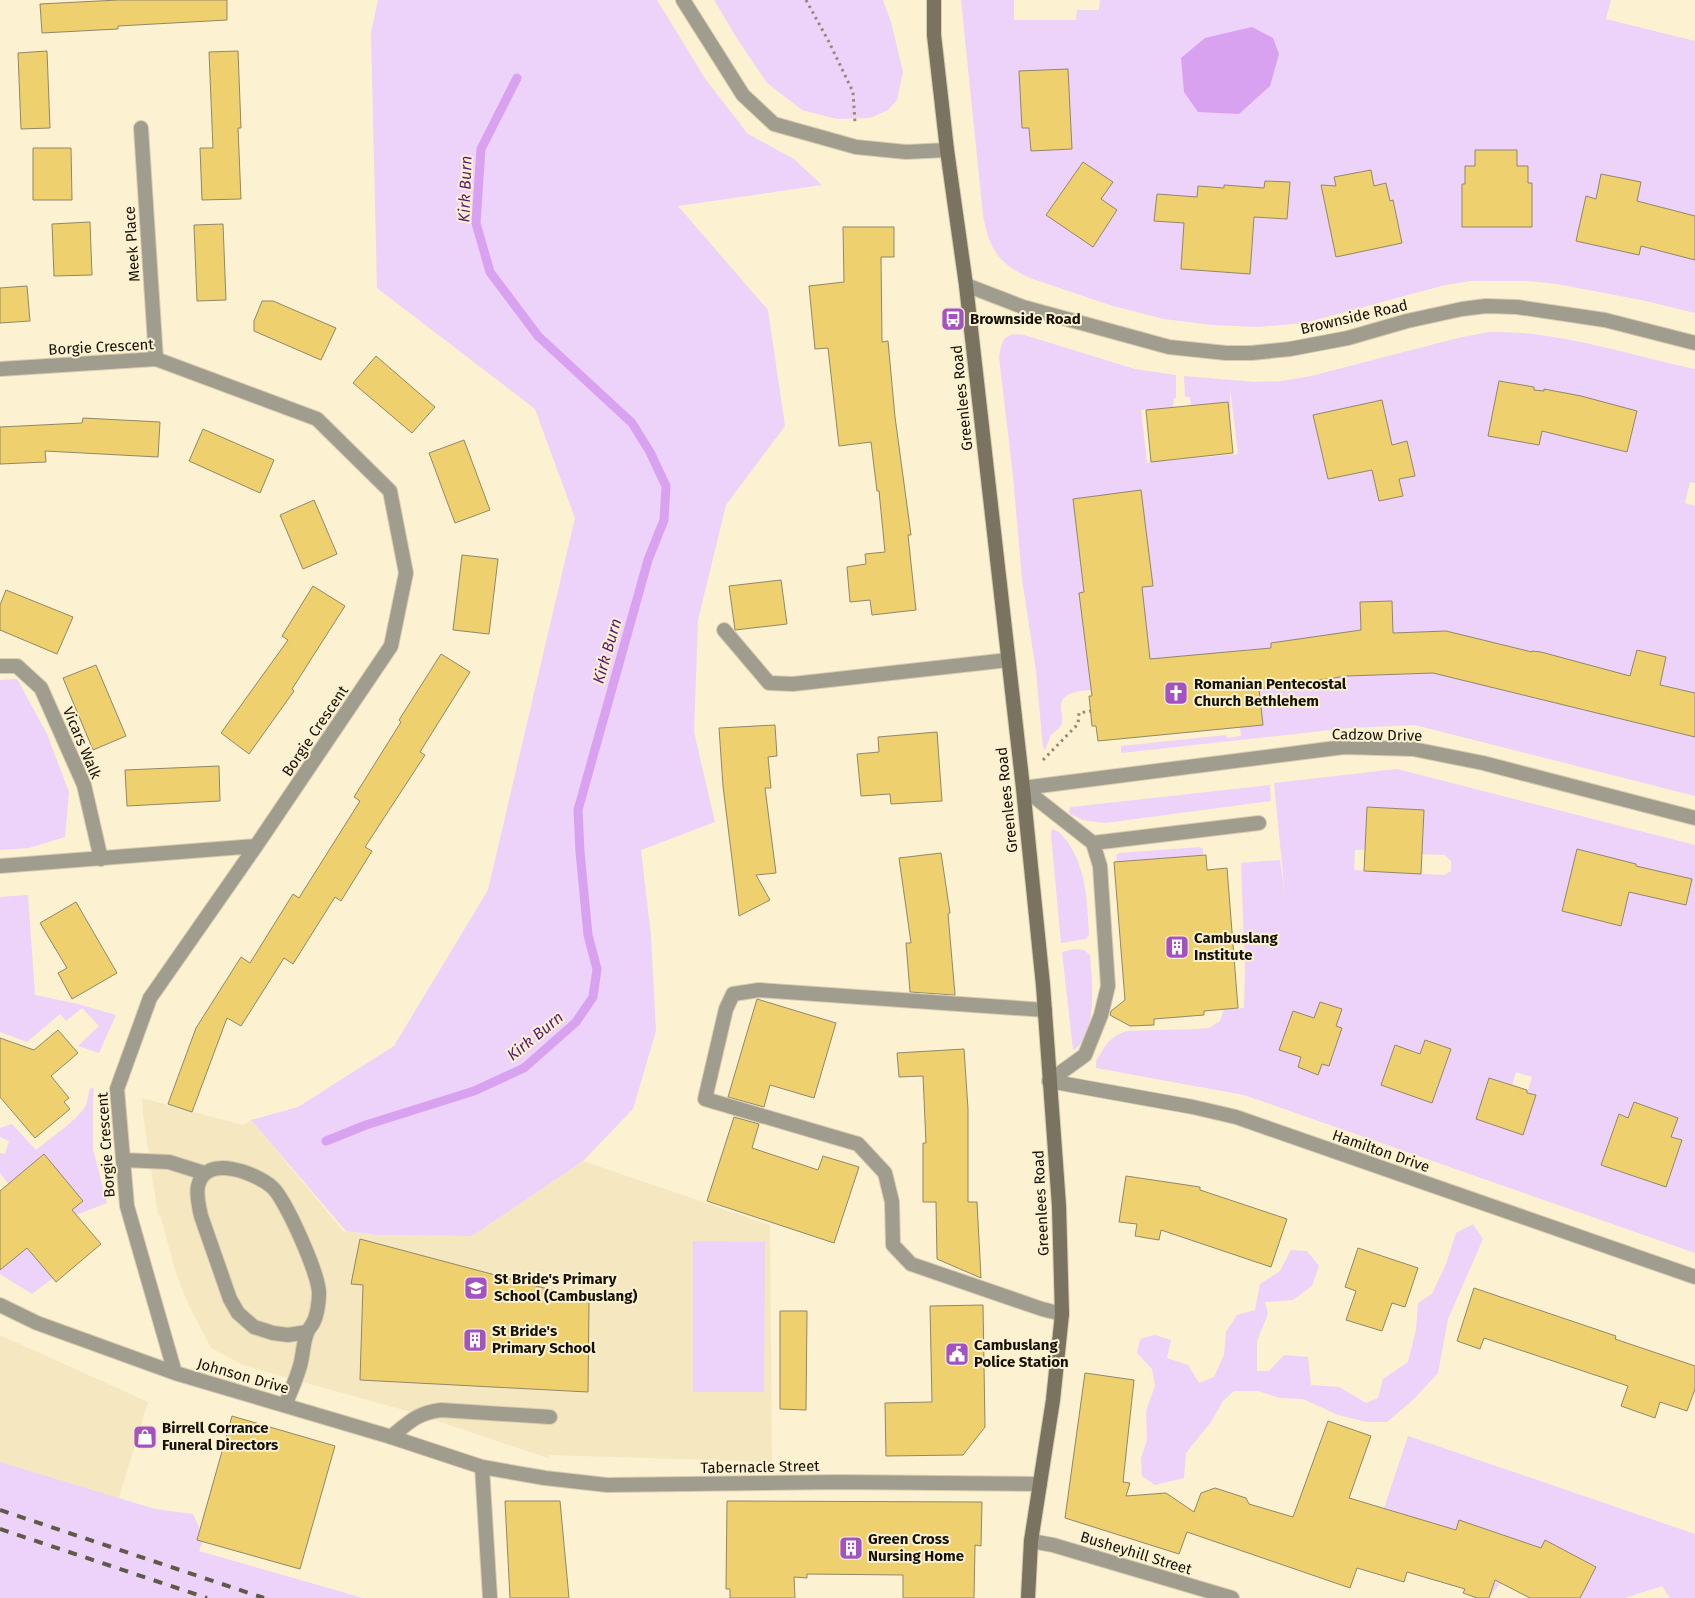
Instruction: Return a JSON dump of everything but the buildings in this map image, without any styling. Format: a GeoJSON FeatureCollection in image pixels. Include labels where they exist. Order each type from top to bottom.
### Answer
{"type":"FeatureCollection","features":[{"type":"Feature","properties":{"kind":"main road","name":"Greenlees Road"},"geometry":{"type":"LineString","coordinates":[[934,0],[934,35],[947,150],[966,285],[1023,788],[1045,1010],[1059,1206],[1062,1314],[1053,1400],[1031,1541],[1028,1598]]}},
{"type":"Feature","properties":{"kind":"street"},"geometry":{"type":"LineString","coordinates":[[683,0],[743,95],[774,124],[856,147],[906,152],[947,150]]}},
{"type":"Feature","properties":{"kind":"street","name":"Meek Place"},"geometry":{"type":"LineString","coordinates":[[141,128],[156,359]]}},
{"type":"Feature","properties":{"kind":"street","name":"Brownside Road"},"geometry":{"type":"LineString","coordinates":[[966,285],[1023,307],[1169,347],[1226,353],[1290,349],[1348,338],[1408,321],[1462,309],[1486,306],[1517,307],[1605,320],[1695,343]]}},
{"type":"Feature","properties":{"kind":"street","name":"Borgie Crescent"},"geometry":{"type":"LineString","coordinates":[[0,369],[156,359],[317,419],[390,491],[406,573],[391,646],[256,846],[150,998],[117,1089],[127,1206],[175,1373]]}},
{"type":"Feature","properties":{"kind":"street"},"geometry":{"type":"LineString","coordinates":[[724,630],[769,683],[793,684],[1008,660]]}},
{"type":"Feature","properties":{"kind":"street","name":"Vicars Walk"},"geometry":{"type":"LineString","coordinates":[[0,666],[17,666],[41,688],[84,785],[101,859]]}},
{"type":"Feature","properties":{"kind":"street","name":"Cadzow Drive"},"geometry":{"type":"LineString","coordinates":[[1023,788],[1344,748],[1413,749],[1483,763],[1695,818]]}},
{"type":"Feature","properties":{"kind":"street"},"geometry":{"type":"LineString","coordinates":[[1023,788],[1093,843],[1100,866],[1108,986],[1101,1015],[1085,1054],[1049,1081]]}},
{"type":"Feature","properties":{"kind":"street"},"geometry":{"type":"LineString","coordinates":[[1093,843],[1259,823]]}},
{"type":"Feature","properties":{"kind":"street"},"geometry":{"type":"LineString","coordinates":[[0,866],[256,846]]}},
{"type":"Feature","properties":{"kind":"street"},"geometry":{"type":"LineString","coordinates":[[1045,1010],[759,990],[733,994],[726,1009],[705,1099],[858,1144],[885,1173],[892,1202],[893,1245],[910,1264],[1062,1314]]}},
{"type":"Feature","properties":{"kind":"street","name":"Hamilton Drive"},"geometry":{"type":"LineString","coordinates":[[1049,1081],[1193,1107],[1236,1117],[1695,1278]]}},
{"type":"Feature","properties":{"kind":"street"},"geometry":{"type":"LineString","coordinates":[[123,1160],[169,1162],[204,1174]]}},
{"type":"Feature","properties":{"kind":"street"},"geometry":{"type":"LineString","coordinates":[[285,1406],[299,1368],[307,1332],[314,1322],[319,1292],[317,1276],[306,1248],[274,1188],[260,1178],[248,1173],[225,1168],[211,1169],[204,1174],[198,1185],[198,1202],[201,1216],[230,1299],[238,1313],[254,1327],[273,1333],[288,1335],[307,1332]]}},
{"type":"Feature","properties":{"kind":"street","name":"Johnson Drive"},"geometry":{"type":"LineString","coordinates":[[0,1305],[37,1323],[175,1373],[392,1437],[482,1467]]}},
{"type":"Feature","properties":{"kind":"street"},"geometry":{"type":"LineString","coordinates":[[392,1437],[414,1418],[434,1411],[550,1417]]}},
{"type":"Feature","properties":{"kind":"street"},"geometry":{"type":"LineString","coordinates":[[482,1467],[490,1598]]}},
{"type":"Feature","properties":{"kind":"street","name":"Tabernacle Street"},"geometry":{"type":"LineString","coordinates":[[482,1467],[545,1478],[607,1485],[829,1482],[1040,1484]]}},
{"type":"Feature","properties":{"kind":"street","name":"Busheyhill Street"},"geometry":{"type":"LineString","coordinates":[[1031,1541],[1053,1545],[1232,1598]]}},
{"type":"Feature","properties":{"kind":"path"},"geometry":{"type":"LineString","coordinates":[[806,0],[853,92],[855,126]]}},
{"type":"Feature","properties":{"kind":"path"},"geometry":{"type":"LineString","coordinates":[[1043,760],[1078,724],[1078,713],[1091,711]]}},
{"type":"Feature","properties":{"kind":"shaded area"},"geometry":{"type":"Polygon","coordinates":[[[378,0],[657,0],[706,80],[748,134],[794,159],[822,185],[678,206],[768,310],[785,426],[726,505],[698,620],[694,732],[715,822],[641,850],[651,936],[656,1031],[633,1109],[583,1161],[472,1236],[376,1235],[346,1231],[251,1120],[298,1107],[394,1046],[488,890],[575,518],[535,409],[377,288],[371,33],[378,0]]]}},
{"type":"Feature","properties":{"kind":"shaded area"},"geometry":{"type":"Polygon","coordinates":[[[714,0],[883,0],[891,22],[903,72],[897,100],[888,110],[870,118],[837,119],[802,110],[767,83],[714,0]]]}},
{"type":"Feature","properties":{"kind":"shaded area"},"geometry":{"type":"Polygon","coordinates":[[[961,0],[1014,0],[1014,20],[1076,20],[1077,10],[1099,10],[1100,0],[1611,0],[1606,19],[1695,41],[1695,313],[1646,301],[1557,284],[1528,281],[1471,281],[1445,285],[1304,323],[1257,327],[1213,325],[1164,319],[1113,306],[1019,273],[1003,261],[992,246],[983,215],[961,0]],[[1475,150],[1475,166],[1465,166],[1465,184],[1462,184],[1462,227],[1532,226],[1532,183],[1528,183],[1528,166],[1517,166],[1517,150],[1475,150]],[[1370,170],[1334,177],[1338,194],[1336,257],[1402,243],[1393,200],[1390,201],[1386,184],[1374,186],[1370,170]],[[1265,181],[1264,188],[1224,185],[1222,210],[1214,209],[1215,187],[1198,186],[1197,207],[1185,207],[1181,269],[1250,274],[1255,212],[1262,218],[1287,219],[1290,183],[1265,181]]]}},
{"type":"Feature","properties":{"kind":"shaded area"},"geometry":{"type":"Polygon","coordinates":[[[1252,27],[1273,38],[1279,54],[1270,86],[1239,114],[1198,112],[1184,92],[1181,58],[1205,38],[1252,27]]]}},
{"type":"Feature","properties":{"kind":"shaded area"},"geometry":{"type":"Polygon","coordinates":[[[1489,332],[1540,335],[1592,344],[1695,369],[1695,483],[1690,482],[1685,503],[1695,506],[1695,796],[1415,725],[1349,728],[1121,753],[1121,746],[1226,735],[1227,738],[1241,736],[1240,727],[1254,649],[1187,656],[1093,690],[1072,693],[1064,698],[1062,702],[1061,725],[1051,735],[1045,750],[1043,748],[1036,671],[1022,579],[1013,476],[999,357],[1003,341],[1006,338],[1018,334],[1024,335],[1135,369],[1176,375],[1176,398],[1174,398],[1173,407],[1141,410],[1147,462],[1142,463],[1238,454],[1230,387],[1231,434],[1228,402],[1191,405],[1190,397],[1185,397],[1184,376],[1255,382],[1282,381],[1311,376],[1458,338],[1489,332]],[[1382,400],[1314,415],[1328,479],[1376,469],[1375,481],[1379,501],[1403,496],[1399,479],[1414,476],[1407,441],[1392,445],[1382,400]]]}},
{"type":"Feature","properties":{"kind":"shaded area"},"geometry":{"type":"Polygon","coordinates":[[[17,679],[47,734],[69,792],[65,837],[29,848],[0,850],[0,680],[17,679]]]}},
{"type":"Feature","properties":{"kind":"shaded area"},"geometry":{"type":"Polygon","coordinates":[[[1397,769],[1695,845],[1695,1253],[1244,1095],[1096,1068],[1096,1061],[1105,1046],[1111,1039],[1121,1033],[1127,1031],[1209,1028],[1220,1021],[1224,1009],[1244,1008],[1245,968],[1241,863],[1280,860],[1285,895],[1274,783],[1397,769]],[[1367,807],[1365,850],[1355,850],[1354,870],[1444,875],[1451,871],[1451,861],[1445,855],[1422,854],[1424,810],[1367,807]],[[1578,849],[1562,911],[1621,926],[1636,864],[1578,849]],[[1425,1040],[1420,1054],[1395,1045],[1381,1085],[1432,1103],[1451,1049],[1425,1040]],[[1516,1072],[1512,1085],[1489,1078],[1476,1119],[1523,1134],[1535,1095],[1527,1093],[1532,1077],[1516,1072]],[[1634,1102],[1628,1118],[1619,1114],[1601,1165],[1666,1187],[1682,1141],[1671,1137],[1678,1118],[1634,1102]]]}},
{"type":"Feature","properties":{"kind":"shaded area"},"geometry":{"type":"Polygon","coordinates":[[[1270,785],[1271,801],[1105,823],[1083,820],[1070,814],[1069,811],[1071,807],[1270,785]]]}},
{"type":"Feature","properties":{"kind":"shaded area"},"geometry":{"type":"Polygon","coordinates":[[[1052,829],[1059,832],[1067,841],[1079,863],[1085,886],[1089,935],[1086,939],[1061,943],[1052,829]]]}},
{"type":"Feature","properties":{"kind":"shaded area"},"geometry":{"type":"Polygon","coordinates":[[[1200,847],[1203,849],[1203,855],[1117,862],[1116,855],[1119,853],[1200,847]]]}},
{"type":"Feature","properties":{"kind":"shaded area"},"geometry":{"type":"Polygon","coordinates":[[[28,895],[35,995],[78,1004],[116,1015],[99,1053],[78,1046],[99,1026],[82,1008],[66,1021],[60,1014],[27,1042],[0,1032],[0,897],[28,895]]]}},
{"type":"Feature","properties":{"kind":"shaded area"},"geometry":{"type":"Polygon","coordinates":[[[1074,949],[1084,950],[1090,955],[1092,1006],[1087,1032],[1082,1042],[1074,1050],[1062,952],[1074,949]]]}},
{"type":"Feature","properties":{"kind":"shaded area"},"geometry":{"type":"Polygon","coordinates":[[[94,1087],[93,1149],[107,1203],[76,1215],[44,1154],[8,1184],[0,1173],[0,1153],[5,1154],[9,1141],[0,1137],[0,1128],[12,1124],[36,1150],[78,1116],[86,1105],[90,1089],[94,1087]]]}},
{"type":"Feature","properties":{"kind":"shaded area","name":"St Bride's Primary School (Cambuslang)"},"geometry":{"type":"Polygon","coordinates":[[[142,1098],[243,1125],[251,1120],[343,1231],[376,1235],[472,1236],[583,1161],[770,1225],[772,1462],[549,1455],[548,1458],[411,1412],[245,1366],[211,1348],[188,1304],[176,1273],[160,1215],[158,1215],[142,1098]]]}},
{"type":"Feature","properties":{"kind":"shaded area"},"geometry":{"type":"Polygon","coordinates":[[[1473,1224],[1483,1239],[1448,1319],[1438,1373],[1414,1399],[1387,1422],[1367,1422],[1338,1415],[1303,1399],[1280,1398],[1258,1391],[1234,1391],[1223,1401],[1211,1422],[1186,1453],[1184,1478],[1155,1485],[1142,1476],[1141,1458],[1147,1440],[1146,1411],[1155,1386],[1152,1369],[1137,1353],[1140,1339],[1155,1335],[1171,1340],[1167,1358],[1188,1365],[1199,1383],[1214,1377],[1224,1355],[1226,1332],[1237,1315],[1255,1310],[1260,1284],[1280,1271],[1291,1250],[1307,1251],[1319,1266],[1312,1286],[1293,1300],[1265,1302],[1268,1314],[1257,1341],[1257,1371],[1269,1371],[1284,1355],[1308,1357],[1311,1385],[1339,1387],[1366,1403],[1378,1398],[1383,1379],[1408,1362],[1416,1330],[1418,1303],[1432,1294],[1446,1264],[1456,1233],[1473,1224]]]}},
{"type":"Feature","properties":{"kind":"shaded area"},"geometry":{"type":"Polygon","coordinates":[[[693,1241],[765,1242],[764,1392],[693,1392],[693,1241]]]}},
{"type":"Feature","properties":{"kind":"shaded area"},"geometry":{"type":"Polygon","coordinates":[[[27,1248],[53,1278],[32,1294],[0,1274],[0,1264],[27,1248]]]}},
{"type":"Feature","properties":{"kind":"shaded area"},"geometry":{"type":"Polygon","coordinates":[[[0,1335],[148,1402],[114,1514],[0,1476],[0,1335]]]}},
{"type":"Feature","properties":{"kind":"shaded area"},"geometry":{"type":"Polygon","coordinates":[[[1408,1436],[1695,1534],[1695,1598],[1670,1598],[1662,1586],[1625,1598],[1580,1598],[1596,1567],[1545,1541],[1521,1587],[1504,1579],[1489,1598],[1509,1537],[1459,1521],[1448,1554],[1446,1527],[1384,1508],[1408,1436]]]}},
{"type":"Feature","properties":{"kind":"shaded area"},"geometry":{"type":"Polygon","coordinates":[[[0,1462],[155,1509],[193,1514],[204,1538],[199,1551],[363,1598],[0,1598],[0,1462]]]}},
{"type":"Feature","properties":{"kind":"waterway","name":"Kirk Burn"},"geometry":{"type":"LineString","coordinates":[[326,1141],[366,1125],[474,1091],[524,1068],[576,1022],[593,997],[597,969],[588,935],[578,810],[648,560],[664,520],[666,486],[650,452],[632,423],[538,336],[490,272],[476,223],[481,149],[517,78]]}},
{"type":"Feature","properties":{"kind":"railway"},"geometry":{"type":"LineString","coordinates":[[0,1510],[264,1598]]}},
{"type":"Feature","properties":{"kind":"railway"},"geometry":{"type":"LineString","coordinates":[[0,1529],[207,1598]]}},
{"type":"Feature","properties":{"kind":"place","name":"Brownside Road"},"geometry":{"type":"Point","coordinates":[953,319]}},
{"type":"Feature","properties":{"kind":"place","name":"Romanian Pentecostal Church Bethlehem"},"geometry":{"type":"Point","coordinates":[1176,693]}},
{"type":"Feature","properties":{"kind":"place","name":"Cambuslang Institute"},"geometry":{"type":"Point","coordinates":[1177,947]}},
{"type":"Feature","properties":{"kind":"place","name":"St Bride's Primary School (Cambuslang)"},"geometry":{"type":"Point","coordinates":[476,1288]}},
{"type":"Feature","properties":{"kind":"place","name":"St Bride's Primary School"},"geometry":{"type":"Point","coordinates":[475,1340]}},
{"type":"Feature","properties":{"kind":"place","name":"Cambuslang Police Station"},"geometry":{"type":"Point","coordinates":[957,1354]}},
{"type":"Feature","properties":{"kind":"place","name":"Birrell Corrance Funeral Directors"},"geometry":{"type":"Point","coordinates":[145,1437]}},
{"type":"Feature","properties":{"kind":"place","name":"Green Cross Nursing Home"},"geometry":{"type":"Point","coordinates":[851,1548]}}]}
